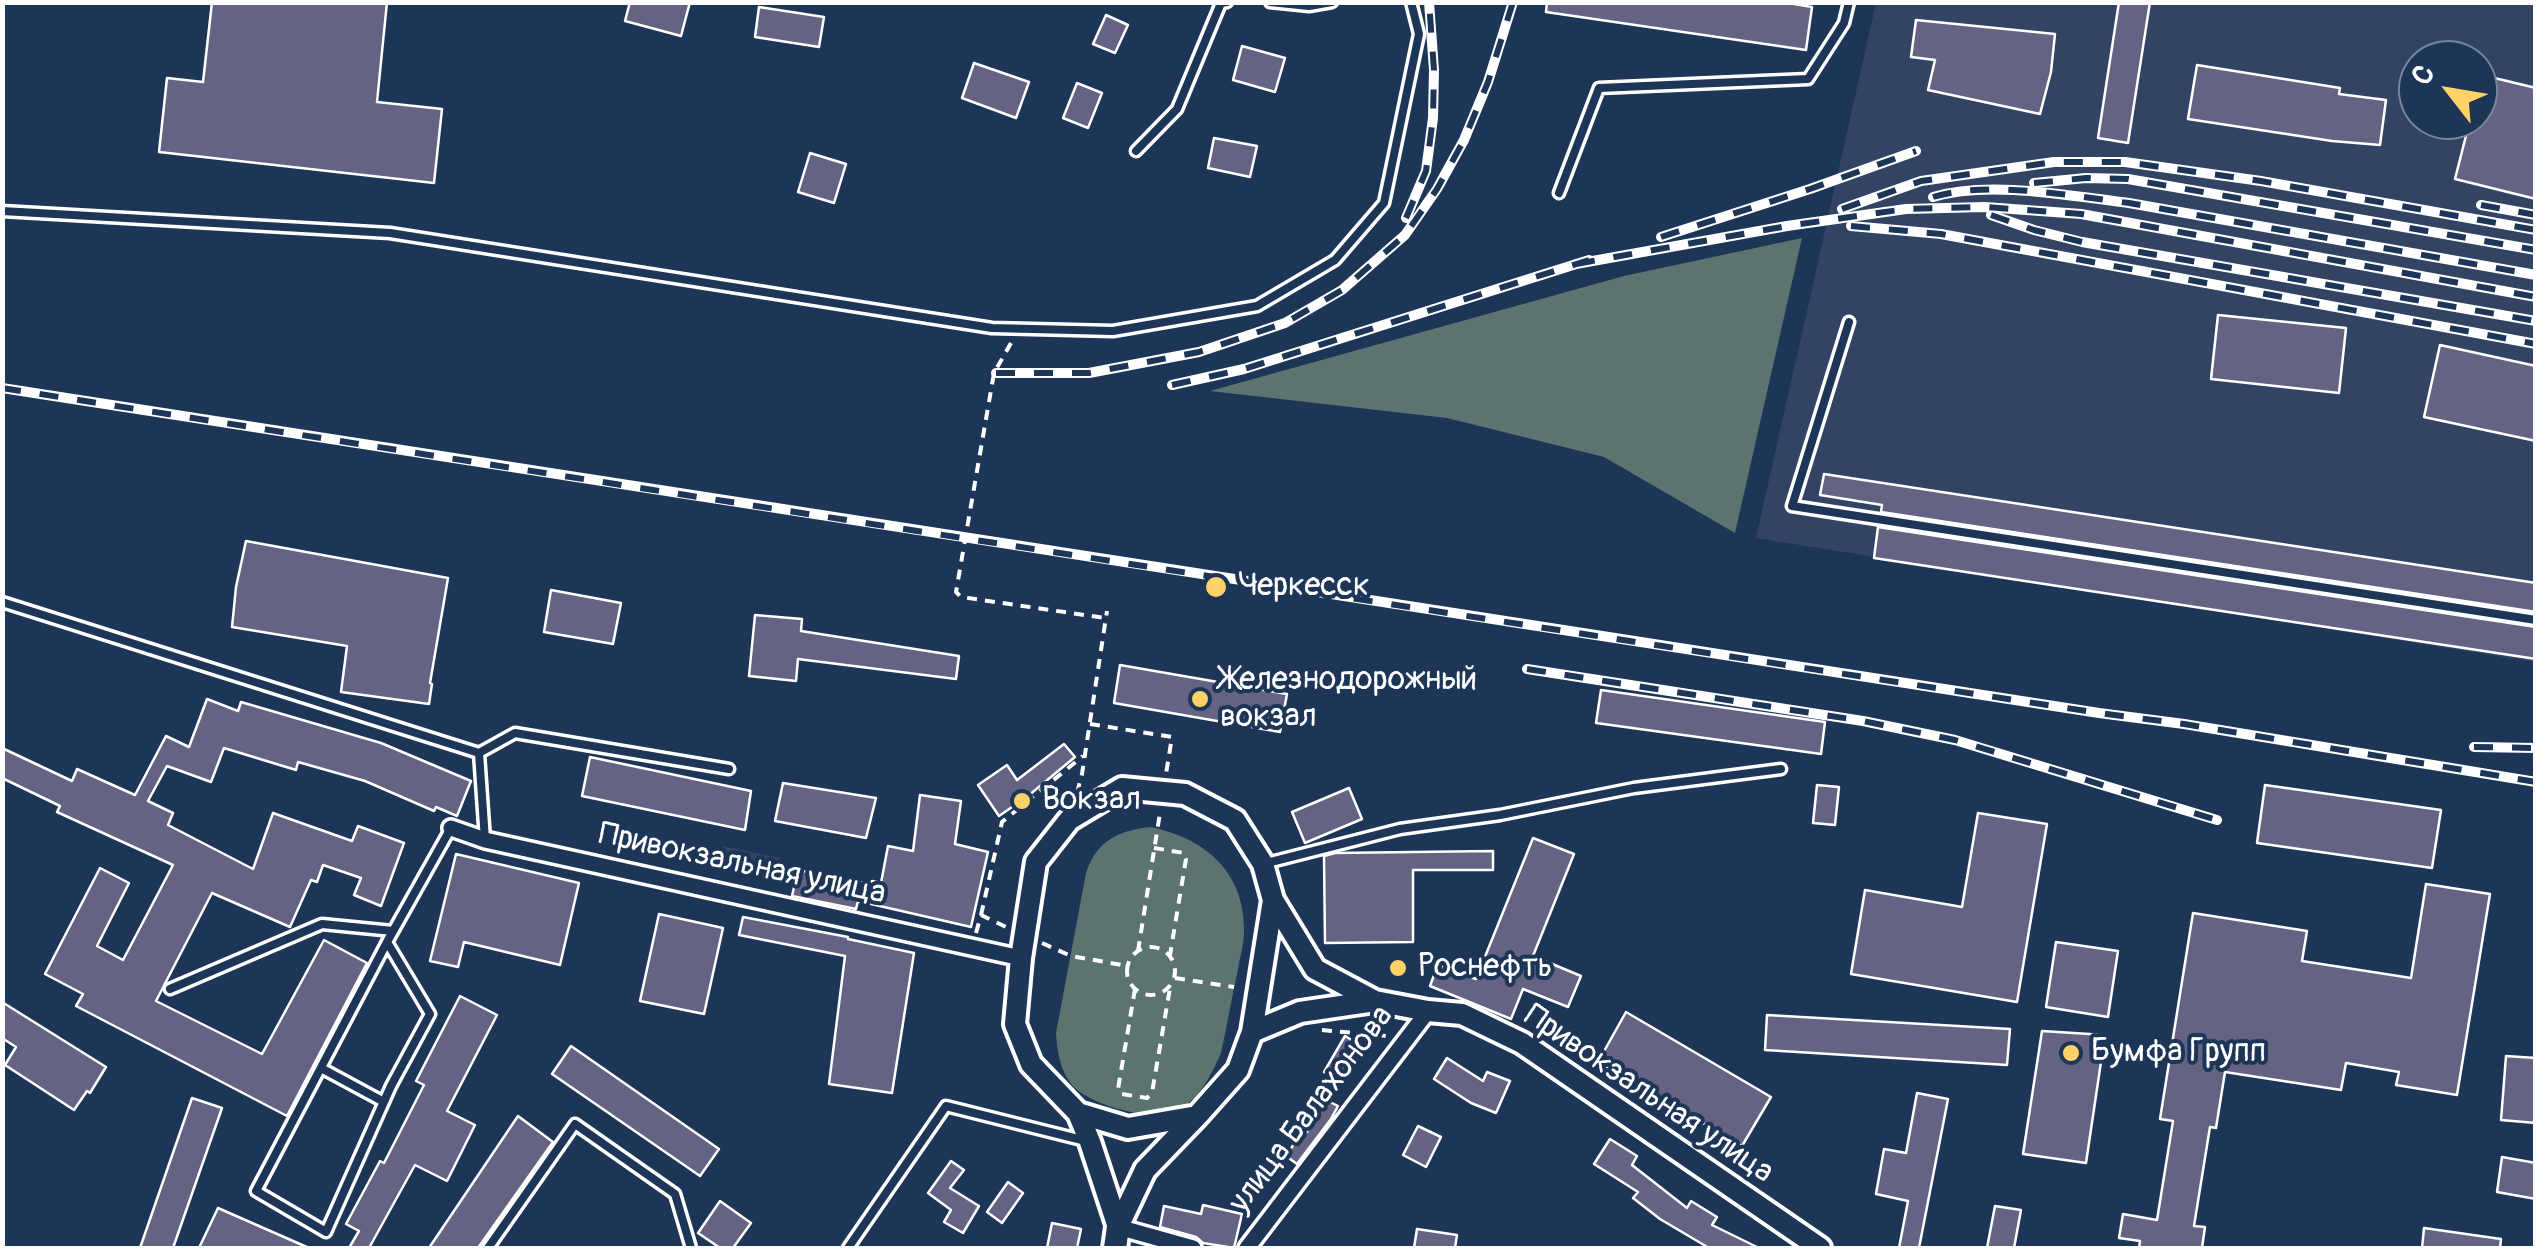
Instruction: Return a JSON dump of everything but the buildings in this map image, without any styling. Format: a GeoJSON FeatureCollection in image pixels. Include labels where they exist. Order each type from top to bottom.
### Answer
{"type":"FeatureCollection","features":[{"type":"Feature","properties":{"kind":"street"},"geometry":{"type":"LineString","coordinates":[[1122,788],[1185,794],[1235,820],[1263,864],[1273,900],[1252,1032],[1238,1070],[1145,1170],[1117,1238],[1078,1113],[1031,1064],[1015,1024],[1036,862],[1069,820],[1122,788]]}},
{"type":"Feature","properties":{"kind":"street","name":"Привокзальная улица"},"geometry":{"type":"LineString","coordinates":[[451,828],[486,840],[1021,958]]}},
{"type":"Feature","properties":{"kind":"street","name":"Привокзальная улица"},"geometry":{"type":"LineString","coordinates":[[1273,900],[1315,969],[1375,1001],[1462,1014],[1522,1044],[1820,1248]]}},
{"type":"Feature","properties":{"kind":"street","name":"Привокзальная улица"},"geometry":{"type":"LineString","coordinates":[[1252,1032],[1300,1012],[1375,1001]]}},
{"type":"Feature","properties":{"kind":"street","name":"улица Балахонова"},"geometry":{"type":"LineString","coordinates":[[1247,1248],[1428,1011]]}},
{"type":"Feature","properties":{"kind":"street"},"geometry":{"type":"LineString","coordinates":[[1078,1113],[1128,1128],[1198,1116]]}},
{"type":"Feature","properties":{"kind":"street"},"geometry":{"type":"LineString","coordinates":[[1117,1238],[1193,1248]]}},
{"type":"Feature","properties":{"kind":"lane"},"geometry":{"type":"LineString","coordinates":[[1136,151],[1177,109],[1221,3],[1227,2]]}},
{"type":"Feature","properties":{"kind":"lane"},"geometry":{"type":"LineString","coordinates":[[1270,2],[1309,6],[1332,2]]}},
{"type":"Feature","properties":{"kind":"lane"},"geometry":{"type":"LineString","coordinates":[[2,210],[390,234],[992,328],[1112,331],[1258,306],[1335,260],[1384,203],[1419,34],[1412,2]]}},
{"type":"Feature","properties":{"kind":"lane"},"geometry":{"type":"LineString","coordinates":[[1559,193],[1600,88],[1808,79],[1844,23],[1849,2]]}},
{"type":"Feature","properties":{"kind":"lane"},"geometry":{"type":"LineString","coordinates":[[1850,322],[1792,506],[2536,620]]}},
{"type":"Feature","properties":{"kind":"lane"},"geometry":{"type":"LineString","coordinates":[[2,602],[480,753],[515,733],[729,769]]}},
{"type":"Feature","properties":{"kind":"lane"},"geometry":{"type":"LineString","coordinates":[[480,753],[486,840]]}},
{"type":"Feature","properties":{"kind":"lane"},"geometry":{"type":"LineString","coordinates":[[1263,864],[1400,829],[1500,815],[1634,788],[1780,769]]}},
{"type":"Feature","properties":{"kind":"lane"},"geometry":{"type":"LineString","coordinates":[[387,942],[430,1014],[384,1102],[326,1232],[256,1191],[387,942],[451,828]]}},
{"type":"Feature","properties":{"kind":"lane"},"geometry":{"type":"LineString","coordinates":[[170,988],[322,924],[393,931]]}},
{"type":"Feature","properties":{"kind":"lane"},"geometry":{"type":"LineString","coordinates":[[320,1068],[384,1102]]}},
{"type":"Feature","properties":{"kind":"lane"},"geometry":{"type":"LineString","coordinates":[[848,1248],[946,1106],[1090,1142]]}},
{"type":"Feature","properties":{"kind":"lane"},"geometry":{"type":"LineString","coordinates":[[488,1248],[576,1124],[674,1194],[691,1248]]}},
{"type":"Feature","properties":{"kind":"path"},"geometry":{"type":"LineString","coordinates":[[1014,329],[1011,344],[994,373],[956,592],[961,597],[1105,618]]}},
{"type":"Feature","properties":{"kind":"path"},"geometry":{"type":"LineString","coordinates":[[1069,820],[1086,754],[1106,610]]}},
{"type":"Feature","properties":{"kind":"path"},"geometry":{"type":"LineString","coordinates":[[1090,724],[1172,737],[1138,951]]}},
{"type":"Feature","properties":{"kind":"path"},"geometry":{"type":"LineString","coordinates":[[981,915],[1002,822],[1086,754]]}},
{"type":"Feature","properties":{"kind":"path"},"geometry":{"type":"LineString","coordinates":[[1135,989],[1118,1088],[1122,1094],[1146,1098],[1152,1093],[1175,978],[1170,955],[1186,859],[1184,853],[1154,848]]}},
{"type":"Feature","properties":{"kind":"path"},"geometry":{"type":"LineString","coordinates":[[1170,955],[1149,947],[1138,951],[1127,971],[1135,989],[1148,996],[1170,988]]}},
{"type":"Feature","properties":{"kind":"path"},"geometry":{"type":"LineString","coordinates":[[1175,978],[1234,987]]}},
{"type":"Feature","properties":{"kind":"path"},"geometry":{"type":"LineString","coordinates":[[1312,1030],[1406,1038]]}},
{"type":"Feature","properties":{"kind":"shaded area"},"geometry":{"type":"Polygon","coordinates":[[[1876,3],[2535,3],[2535,662],[1756,538],[1876,3]]]}},
{"type":"Feature","properties":{"kind":"shaded area"},"geometry":{"type":"Polygon","coordinates":[[[722,846],[780,858],[776,879],[721,866],[722,846]]]}},
{"type":"Feature","properties":{"kind":"green space"},"geometry":{"type":"Polygon","coordinates":[[[1802,238],[1735,533],[1604,457],[1447,418],[1210,391],[1624,276],[1802,238]]]}},
{"type":"Feature","properties":{"kind":"green space"},"geometry":{"type":"Polygon","coordinates":[[[1150,827],[1188,840],[1218,861],[1237,891],[1244,931],[1221,1053],[1208,1079],[1182,1108],[1150,1115],[1120,1109],[1080,1092],[1062,1067],[1056,1033],[1091,862],[1110,839],[1150,827]]]}},
{"type":"Feature","properties":{"kind":"railway"},"geometry":{"type":"LineString","coordinates":[[1406,218],[1426,171],[1433,118],[1429,2]]}},
{"type":"Feature","properties":{"kind":"railway"},"geometry":{"type":"LineString","coordinates":[[996,373],[1089,373],[1199,352],[1285,323],[1342,290],[1405,235],[1437,189],[1464,140],[1488,82],[1513,2]]}},
{"type":"Feature","properties":{"kind":"railway"},"geometry":{"type":"LineString","coordinates":[[1661,237],[1916,151]]}},
{"type":"Feature","properties":{"kind":"railway"},"geometry":{"type":"LineString","coordinates":[[1842,209],[1921,181],[2054,162],[2125,162],[2261,181],[2536,230]]}},
{"type":"Feature","properties":{"kind":"railway"},"geometry":{"type":"LineString","coordinates":[[2034,183],[2128,179],[2536,250]]}},
{"type":"Feature","properties":{"kind":"railway"},"geometry":{"type":"LineString","coordinates":[[1933,197],[2004,190],[2129,203],[2536,275]]}},
{"type":"Feature","properties":{"kind":"railway"},"geometry":{"type":"LineString","coordinates":[[2481,205],[2536,215]]}},
{"type":"Feature","properties":{"kind":"railway"},"geometry":{"type":"LineString","coordinates":[[1576,264],[1906,209],[1985,207],[2081,214],[2536,297]]}},
{"type":"Feature","properties":{"kind":"railway"},"geometry":{"type":"LineString","coordinates":[[1991,215],[2082,242],[2536,321]]}},
{"type":"Feature","properties":{"kind":"railway"},"geometry":{"type":"LineString","coordinates":[[1851,226],[1941,234],[2536,344]]}},
{"type":"Feature","properties":{"kind":"railway"},"geometry":{"type":"LineString","coordinates":[[1172,385],[1244,369],[1589,260]]}},
{"type":"Feature","properties":{"kind":"railway"},"geometry":{"type":"LineString","coordinates":[[2,388],[2184,724],[2536,782]]}},
{"type":"Feature","properties":{"kind":"railway"},"geometry":{"type":"LineString","coordinates":[[1527,669],[1863,721],[1955,740],[2217,820]]}},
{"type":"Feature","properties":{"kind":"railway"},"geometry":{"type":"LineString","coordinates":[[2474,747],[2536,748]]}},
{"type":"Feature","properties":{"kind":"place","name":"Черкесск"},"geometry":{"type":"Point","coordinates":[1216,587]}},
{"type":"Feature","properties":{"kind":"place","name":"Железнодорожный вокзал"},"geometry":{"type":"Point","coordinates":[1200,699]}},
{"type":"Feature","properties":{"kind":"place","name":"Вокзал"},"geometry":{"type":"Point","coordinates":[1022,801]}},
{"type":"Feature","properties":{"kind":"place","name":"Роснефть"},"geometry":{"type":"Point","coordinates":[1398,968]}},
{"type":"Feature","properties":{"kind":"place","name":"Бумфа Групп"},"geometry":{"type":"Point","coordinates":[2071,1053]}}]}
